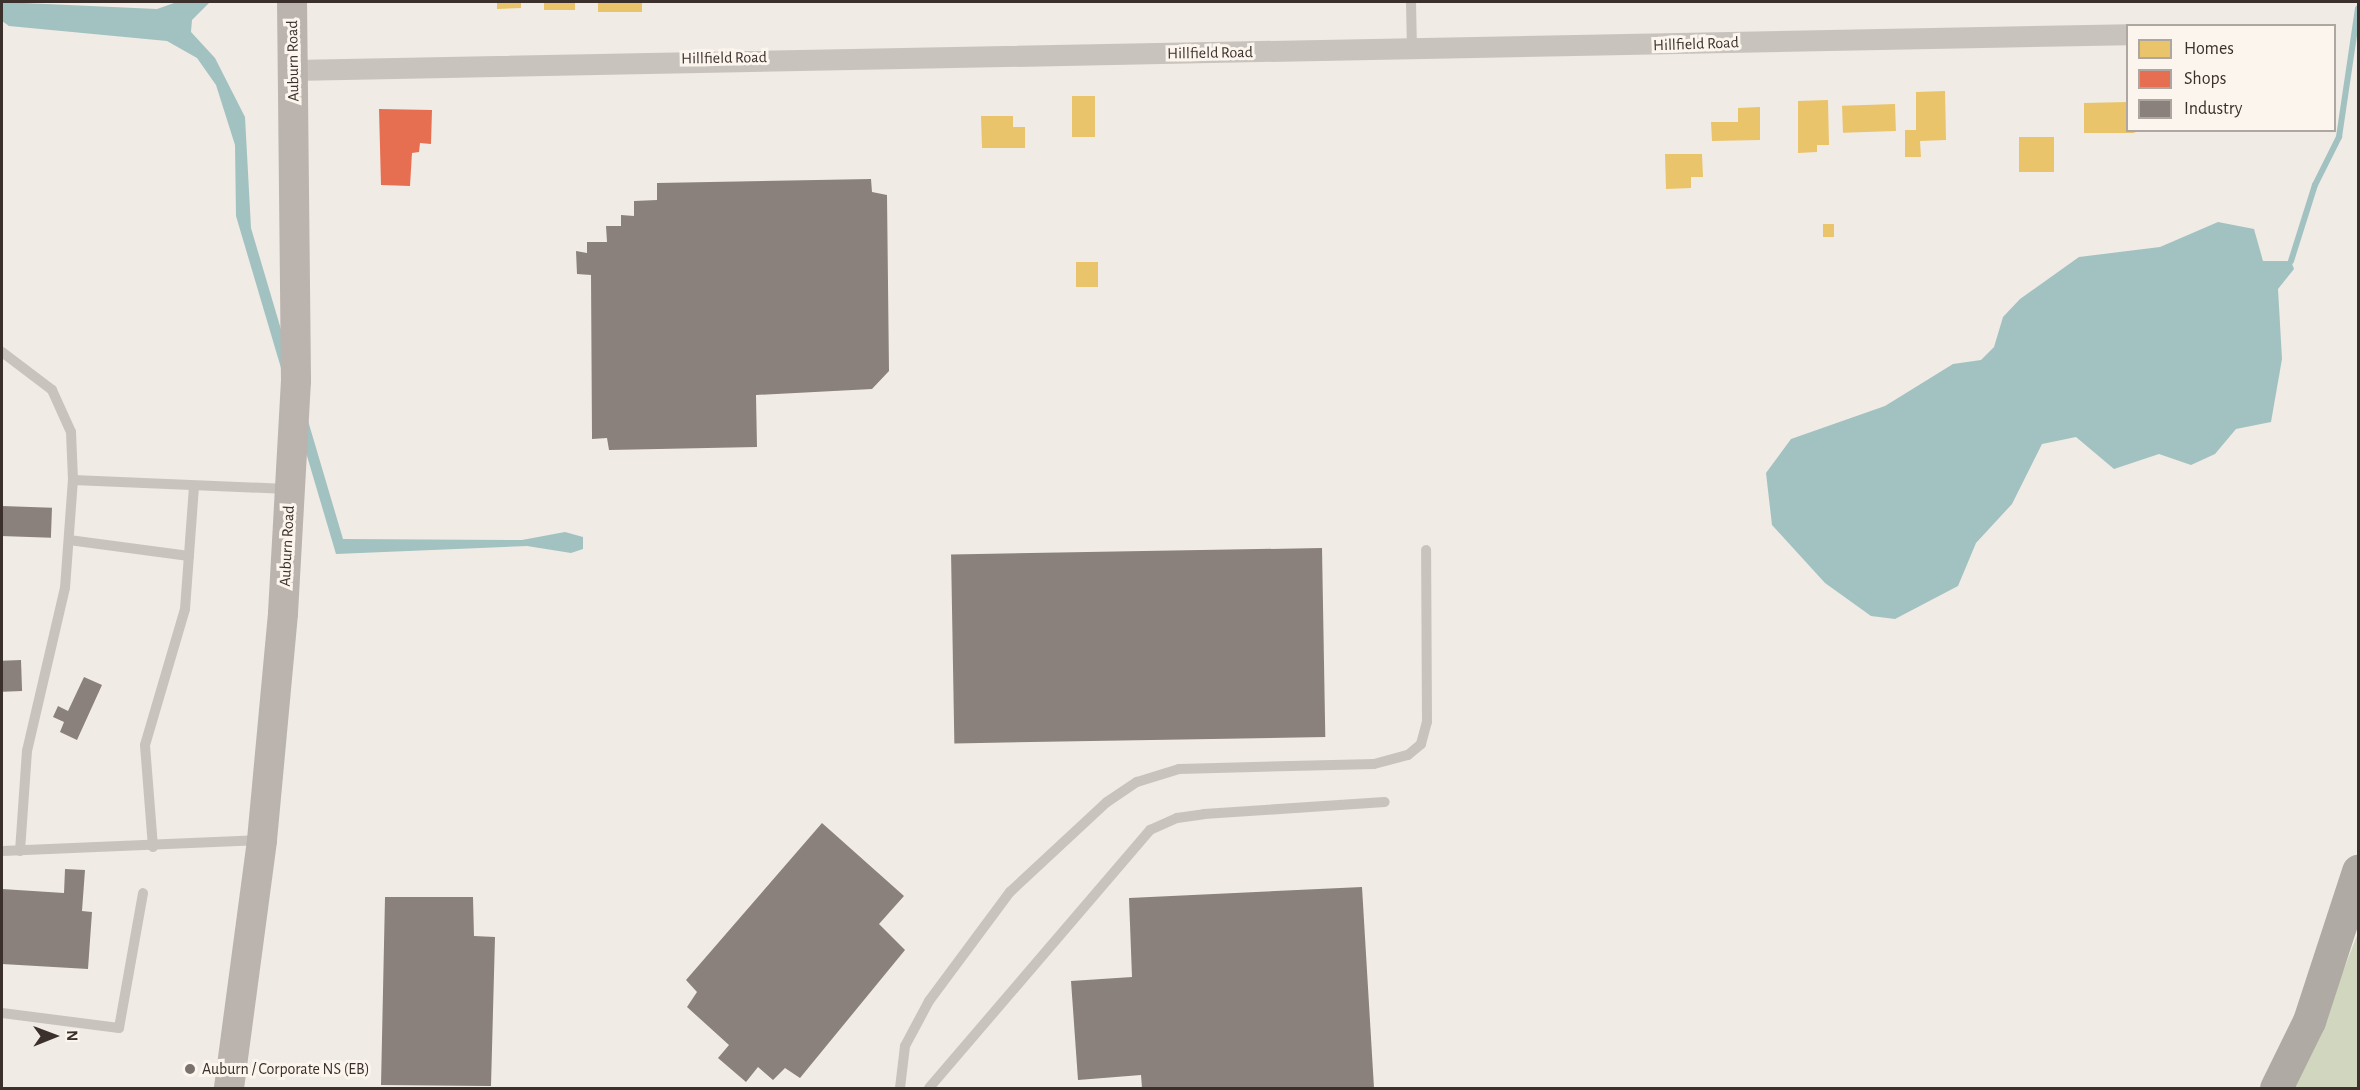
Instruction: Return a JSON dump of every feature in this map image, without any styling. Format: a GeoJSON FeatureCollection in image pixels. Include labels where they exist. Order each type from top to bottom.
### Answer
{"type":"FeatureCollection","features":[{"type":"Feature","properties":{"kind":"highway"},"geometry":{"type":"LineString","coordinates":[[2276,1089],[2309,1021],[2358,871]]}},
{"type":"Feature","properties":{"kind":"main road","name":"Auburn Road"},"geometry":{"type":"LineString","coordinates":[[228,1089],[262,840],[290,489],[296,381],[292,2]]}},
{"type":"Feature","properties":{"kind":"street","name":"Hillfield Road"},"geometry":{"type":"LineString","coordinates":[[293,70],[810,56],[1412,51],[2126,34]]}},
{"type":"Feature","properties":{"kind":"lane"},"geometry":{"type":"LineString","coordinates":[[1411,2],[1412,51]]}},
{"type":"Feature","properties":{"kind":"lane"},"geometry":{"type":"LineString","coordinates":[[2,352],[52,390],[71,432],[73,480],[65,588],[27,751],[20,851]]}},
{"type":"Feature","properties":{"kind":"lane"},"geometry":{"type":"LineString","coordinates":[[73,480],[290,489]]}},
{"type":"Feature","properties":{"kind":"lane"},"geometry":{"type":"LineString","coordinates":[[153,846],[145,745],[185,609],[194,486]]}},
{"type":"Feature","properties":{"kind":"lane"},"geometry":{"type":"LineString","coordinates":[[69,540],[189,556]]}},
{"type":"Feature","properties":{"kind":"lane"},"geometry":{"type":"LineString","coordinates":[[900,1089],[904,1046],[929,1001],[1010,892],[1107,802],[1137,782],[1179,770],[1374,764],[1408,755],[1421,744],[1427,722],[1426,550]]}},
{"type":"Feature","properties":{"kind":"lane"},"geometry":{"type":"LineString","coordinates":[[928,1089],[1150,830],[1177,818],[1385,802]]}},
{"type":"Feature","properties":{"kind":"lane"},"geometry":{"type":"LineString","coordinates":[[2,851],[262,840]]}},
{"type":"Feature","properties":{"kind":"lane"},"geometry":{"type":"LineString","coordinates":[[2,1013],[120,1028],[143,893]]}},
{"type":"Feature","properties":{"kind":"green space"},"geometry":{"type":"Polygon","coordinates":[[[2358,933],[2358,1088],[2293,1088],[2333,997],[2358,933]]]}},
{"type":"Feature","properties":{"kind":"water"},"geometry":{"type":"Polygon","coordinates":[[[2,2],[157,9],[177,2],[210,2],[192,20],[191,32],[215,58],[245,117],[251,228],[343,539],[522,540],[565,532],[583,537],[583,549],[571,553],[527,546],[336,554],[236,216],[235,145],[216,85],[197,58],[167,41],[9,26],[2,21],[2,2]]]}},
{"type":"Feature","properties":{"kind":"water"},"geometry":{"type":"Polygon","coordinates":[[[2218,222],[2254,229],[2263,261],[2291,261],[2294,269],[2278,289],[2282,359],[2271,422],[2236,429],[2215,454],[2191,465],[2159,454],[2114,469],[2076,437],[2042,444],[2012,504],[1976,543],[1958,586],[1895,619],[1871,616],[1825,583],[1772,525],[1766,473],[1791,439],[1885,406],[1953,364],[1981,360],[1994,347],[2003,317],[2020,299],[2079,257],[2160,247],[2218,222]]]}},
{"type":"Feature","properties":{"kind":"building: Homes"},"geometry":{"type":"Polygon","coordinates":[[[497,2],[521,2],[521,8],[497,9],[497,2]]]}},
{"type":"Feature","properties":{"kind":"building: Homes"},"geometry":{"type":"Polygon","coordinates":[[[544,2],[575,2],[575,10],[544,10],[544,2]]]}},
{"type":"Feature","properties":{"kind":"building: Homes"},"geometry":{"type":"Polygon","coordinates":[[[598,2],[642,2],[642,12],[598,12],[598,2]]]}},
{"type":"Feature","properties":{"kind":"building: Homes"},"geometry":{"type":"Polygon","coordinates":[[[1945,91],[1946,140],[1920,141],[1921,157],[1905,157],[1905,130],[1916,130],[1916,92],[1945,91]]]}},
{"type":"Feature","properties":{"kind":"building: Homes"},"geometry":{"type":"Polygon","coordinates":[[[1072,96],[1095,96],[1095,137],[1072,137],[1072,96]]]}},
{"type":"Feature","properties":{"kind":"building: Homes"},"geometry":{"type":"Polygon","coordinates":[[[1828,100],[1829,145],[1817,145],[1817,152],[1798,153],[1798,101],[1828,100]]]}},
{"type":"Feature","properties":{"kind":"building: Homes"},"geometry":{"type":"Polygon","coordinates":[[[2126,102],[2126,132],[2136,133],[2084,133],[2084,103],[2126,102]]]}},
{"type":"Feature","properties":{"kind":"building: Homes"},"geometry":{"type":"Polygon","coordinates":[[[1895,104],[1896,131],[1843,133],[1842,106],[1895,104]]]}},
{"type":"Feature","properties":{"kind":"building: Homes"},"geometry":{"type":"Polygon","coordinates":[[[1760,107],[1760,140],[1712,141],[1711,122],[1738,122],[1738,108],[1760,107]]]}},
{"type":"Feature","properties":{"kind":"building: Homes"},"geometry":{"type":"Polygon","coordinates":[[[981,116],[1013,116],[1013,127],[1025,127],[1025,148],[982,148],[981,116]]]}},
{"type":"Feature","properties":{"kind":"building: Homes"},"geometry":{"type":"Polygon","coordinates":[[[2019,137],[2054,137],[2054,172],[2019,172],[2019,137]]]}},
{"type":"Feature","properties":{"kind":"building: Homes"},"geometry":{"type":"Polygon","coordinates":[[[1665,154],[1702,154],[1703,177],[1691,177],[1691,188],[1666,189],[1665,154]]]}},
{"type":"Feature","properties":{"kind":"building: Homes"},"geometry":{"type":"Polygon","coordinates":[[[1823,224],[1834,224],[1834,237],[1823,237],[1823,224]]]}},
{"type":"Feature","properties":{"kind":"building: Homes"},"geometry":{"type":"Polygon","coordinates":[[[1076,262],[1098,262],[1098,287],[1076,287],[1076,262]]]}},
{"type":"Feature","properties":{"kind":"building: Shops"},"geometry":{"type":"Polygon","coordinates":[[[379,109],[432,110],[431,144],[420,143],[419,152],[412,153],[410,186],[381,185],[379,109]]]}},
{"type":"Feature","properties":{"kind":"building: Industry"},"geometry":{"type":"Polygon","coordinates":[[[871,179],[872,192],[887,195],[889,371],[872,389],[756,395],[757,447],[609,450],[607,438],[592,439],[591,275],[577,274],[576,251],[587,253],[587,242],[607,242],[606,226],[621,226],[621,215],[634,216],[634,201],[657,200],[657,183],[871,179]]]}},
{"type":"Feature","properties":{"kind":"building: Industry"},"geometry":{"type":"Polygon","coordinates":[[[2,506],[52,508],[51,538],[2,536],[2,506]]]}},
{"type":"Feature","properties":{"kind":"building: Industry"},"geometry":{"type":"Polygon","coordinates":[[[1322,548],[1325,737],[954,743],[951,554],[1322,548]]]}},
{"type":"Feature","properties":{"kind":"building: Industry"},"geometry":{"type":"Polygon","coordinates":[[[21,660],[22,691],[3,692],[2,661],[21,660]]]}},
{"type":"Feature","properties":{"kind":"building: Industry"},"geometry":{"type":"Polygon","coordinates":[[[84,677],[102,685],[77,740],[60,732],[64,722],[53,717],[58,706],[68,711],[84,677]]]}},
{"type":"Feature","properties":{"kind":"building: Industry"},"geometry":{"type":"Polygon","coordinates":[[[822,823],[904,896],[879,924],[905,950],[800,1078],[785,1068],[773,1080],[758,1067],[746,1082],[718,1058],[729,1045],[687,1007],[697,992],[686,980],[822,823]]]}},
{"type":"Feature","properties":{"kind":"building: Industry"},"geometry":{"type":"Polygon","coordinates":[[[65,869],[85,870],[82,911],[92,912],[88,969],[2,964],[2,889],[64,893],[65,869]]]}},
{"type":"Feature","properties":{"kind":"building: Industry"},"geometry":{"type":"Polygon","coordinates":[[[1362,887],[1374,1088],[1142,1088],[1141,1075],[1078,1080],[1071,981],[1132,977],[1129,898],[1362,887]]]}},
{"type":"Feature","properties":{"kind":"building: Industry"},"geometry":{"type":"Polygon","coordinates":[[[385,897],[473,897],[474,936],[495,937],[491,1086],[381,1085],[385,897]]]}},
{"type":"Feature","properties":{"kind":"waterway"},"geometry":{"type":"LineString","coordinates":[[2291,261],[2315,185],[2339,137],[2358,8]]}},
{"type":"Feature","properties":{"kind":"place","name":"Auburn / Corporate NS (EB)"},"geometry":{"type":"Point","coordinates":[190,1069]}}]}
